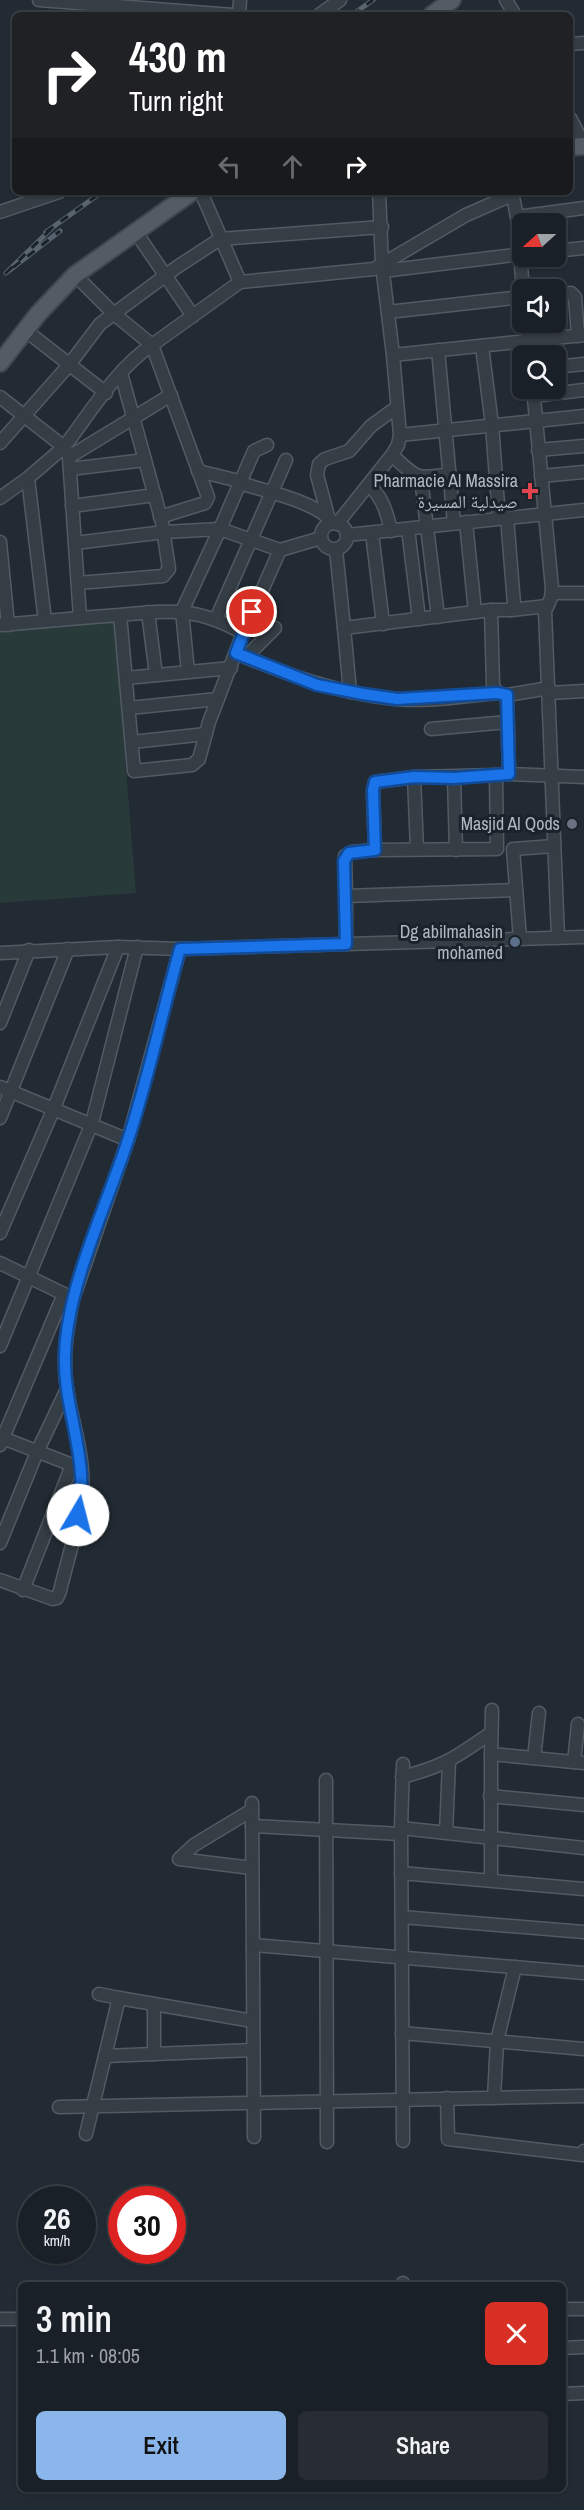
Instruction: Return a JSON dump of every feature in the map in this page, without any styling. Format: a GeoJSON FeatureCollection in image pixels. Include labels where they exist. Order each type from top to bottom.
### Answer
{"type":"FeatureCollection","features":[{"type":"Feature","properties":{"kind":"main road"},"geometry":{"type":"LineString","coordinates":[[436,12],[452,0]]}},
{"type":"Feature","properties":{"kind":"main road"},"geometry":{"type":"LineString","coordinates":[[0,363],[25,330],[75,275],[188,195]]}},
{"type":"Feature","properties":{"kind":"street"},"geometry":{"type":"LineString","coordinates":[[39,0],[198,12]]}},
{"type":"Feature","properties":{"kind":"street"},"geometry":{"type":"LineString","coordinates":[[323,12],[340,0]]}},
{"type":"Feature","properties":{"kind":"street"},"geometry":{"type":"LineString","coordinates":[[573,124],[584,146]]}},
{"type":"Feature","properties":{"kind":"street"},"geometry":{"type":"LineString","coordinates":[[0,212],[49,195]]}},
{"type":"Feature","properties":{"kind":"street"},"geometry":{"type":"LineString","coordinates":[[202,195],[240,282]]}},
{"type":"Feature","properties":{"kind":"street"},"geometry":{"type":"LineString","coordinates":[[336,550],[325,546],[321,538],[325,527],[369,485],[392,455],[400,435],[383,268],[379,195]]}},
{"type":"Feature","properties":{"kind":"street"},"geometry":{"type":"LineString","coordinates":[[383,268],[434,232],[466,214],[510,195]]}},
{"type":"Feature","properties":{"kind":"street"},"geometry":{"type":"LineString","coordinates":[[512,195],[516,213]]}},
{"type":"Feature","properties":{"kind":"street"},"geometry":{"type":"LineString","coordinates":[[547,213],[584,208]]}},
{"type":"Feature","properties":{"kind":"street"},"geometry":{"type":"LineString","coordinates":[[0,443],[69,365],[100,324],[166,275],[220,239],[382,227]]}},
{"type":"Feature","properties":{"kind":"street"},"geometry":{"type":"LineString","coordinates":[[135,231],[193,316]]}},
{"type":"Feature","properties":{"kind":"street"},"geometry":{"type":"LineString","coordinates":[[566,250],[584,248]]}},
{"type":"Feature","properties":{"kind":"street"},"geometry":{"type":"LineString","coordinates":[[81,618],[67,458],[106,393],[138,354],[240,282],[512,255]]}},
{"type":"Feature","properties":{"kind":"street"},"geometry":{"type":"LineString","coordinates":[[75,275],[113,313],[152,345],[207,492],[208,500],[200,505],[160,517]]}},
{"type":"Feature","properties":{"kind":"street"},"geometry":{"type":"LineString","coordinates":[[393,355],[581,336],[574,297],[571,293],[566,293]]}},
{"type":"Feature","properties":{"kind":"street"},"geometry":{"type":"LineString","coordinates":[[388,312],[512,298]]}},
{"type":"Feature","properties":{"kind":"street"},"geometry":{"type":"LineString","coordinates":[[25,330],[106,393]]}},
{"type":"Feature","properties":{"kind":"street"},"geometry":{"type":"LineString","coordinates":[[527,333],[529,345]]}},
{"type":"Feature","properties":{"kind":"street"},"geometry":{"type":"LineString","coordinates":[[482,346],[514,601],[511,610]]}},
{"type":"Feature","properties":{"kind":"street"},"geometry":{"type":"LineString","coordinates":[[438,350],[450,474],[475,612]]}},
{"type":"Feature","properties":{"kind":"street"},"geometry":{"type":"LineString","coordinates":[[566,366],[584,364]]}},
{"type":"Feature","properties":{"kind":"street"},"geometry":{"type":"LineString","coordinates":[[78,583],[165,575],[169,563],[155,495],[132,420],[121,373]]}},
{"type":"Feature","properties":{"kind":"street"},"geometry":{"type":"LineString","coordinates":[[566,391],[584,390]]}},
{"type":"Feature","properties":{"kind":"street"},"geometry":{"type":"LineString","coordinates":[[0,498],[28,478],[67,458],[171,395]]}},
{"type":"Feature","properties":{"kind":"street"},"geometry":{"type":"LineString","coordinates":[[0,397],[26,415],[67,458],[145,460]]}},
{"type":"Feature","properties":{"kind":"street"},"geometry":{"type":"LineString","coordinates":[[534,399],[552,593],[546,606],[558,938]]}},
{"type":"Feature","properties":{"kind":"street"},"geometry":{"type":"LineString","coordinates":[[332,521],[317,475],[319,464],[325,459],[349,451],[371,426],[397,407]]}},
{"type":"Feature","properties":{"kind":"street"},"geometry":{"type":"LineString","coordinates":[[400,435],[584,416]]}},
{"type":"Feature","properties":{"kind":"street"},"geometry":{"type":"LineString","coordinates":[[188,672],[182,611],[254,451],[267,445]]}},
{"type":"Feature","properties":{"kind":"street"},"geometry":{"type":"LineString","coordinates":[[538,450],[584,446]]}},
{"type":"Feature","properties":{"kind":"street"},"geometry":{"type":"LineString","coordinates":[[392,455],[416,477],[450,474]]}},
{"type":"Feature","properties":{"kind":"street"},"geometry":{"type":"LineString","coordinates":[[216,619],[286,460]]}},
{"type":"Feature","properties":{"kind":"street"},"geometry":{"type":"LineString","coordinates":[[198,471],[235,480],[323,512],[332,521],[344,527],[347,535],[346,543],[336,550]]}},
{"type":"Feature","properties":{"kind":"street"},"geometry":{"type":"LineString","coordinates":[[541,477],[584,472]]}},
{"type":"Feature","properties":{"kind":"street"},"geometry":{"type":"LineString","coordinates":[[28,478],[45,621]]}},
{"type":"Feature","properties":{"kind":"street"},"geometry":{"type":"LineString","coordinates":[[421,478],[438,617]]}},
{"type":"Feature","properties":{"kind":"street"},"geometry":{"type":"LineString","coordinates":[[369,485],[379,494],[386,509],[391,531]]}},
{"type":"Feature","properties":{"kind":"street"},"geometry":{"type":"LineString","coordinates":[[72,506],[155,495]]}},
{"type":"Feature","properties":{"kind":"street"},"geometry":{"type":"LineString","coordinates":[[347,535],[544,512],[584,510]]}},
{"type":"Feature","properties":{"kind":"street"},"geometry":{"type":"LineString","coordinates":[[75,543],[164,532],[220,529],[280,550],[321,538]]}},
{"type":"Feature","properties":{"kind":"street"},"geometry":{"type":"LineString","coordinates":[[408,529],[418,620]]}},
{"type":"Feature","properties":{"kind":"street"},"geometry":{"type":"LineString","coordinates":[[372,532],[383,624]]}},
{"type":"Feature","properties":{"kind":"street"},"geometry":{"type":"LineString","coordinates":[[0,542],[4,625],[182,611],[216,619],[243,633]]}},
{"type":"Feature","properties":{"kind":"street"},"geometry":{"type":"LineString","coordinates":[[241,655],[243,633],[280,550]]}},
{"type":"Feature","properties":{"kind":"street"},"geometry":{"type":"LineString","coordinates":[[336,550],[350,692]]}},
{"type":"Feature","properties":{"kind":"street"},"geometry":{"type":"LineString","coordinates":[[552,593],[584,593]]}},
{"type":"Feature","properties":{"kind":"street"},"geometry":{"type":"LineString","coordinates":[[344,628],[491,610],[546,606]]}},
{"type":"Feature","properties":{"kind":"street"},"geometry":{"type":"LineString","coordinates":[[491,610],[493,685],[502,694],[507,722],[509,774]]}},
{"type":"Feature","properties":{"kind":"street"},"geometry":{"type":"LineString","coordinates":[[148,612],[156,675]]}},
{"type":"Feature","properties":{"kind":"street"},"geometry":{"type":"LineString","coordinates":[[120,615],[134,771],[196,762],[200,757],[218,699],[231,668],[241,655],[275,628]]}},
{"type":"Feature","properties":{"kind":"street"},"geometry":{"type":"LineString","coordinates":[[241,655],[317,685],[397,699],[584,691]]}},
{"type":"Feature","properties":{"kind":"street"},"geometry":{"type":"LineString","coordinates":[[126,678],[231,668]]}},
{"type":"Feature","properties":{"kind":"street"},"geometry":{"type":"LineString","coordinates":[[129,708],[218,699]]}},
{"type":"Feature","properties":{"kind":"street"},"geometry":{"type":"LineString","coordinates":[[431,729],[507,722]]}},
{"type":"Feature","properties":{"kind":"street"},"geometry":{"type":"LineString","coordinates":[[132,742],[206,734]]}},
{"type":"Feature","properties":{"kind":"street"},"geometry":{"type":"LineString","coordinates":[[375,850],[374,784],[381,780],[509,774],[584,777]]}},
{"type":"Feature","properties":{"kind":"street"},"geometry":{"type":"LineString","coordinates":[[496,775],[497,849]]}},
{"type":"Feature","properties":{"kind":"street"},"geometry":{"type":"LineString","coordinates":[[414,777],[417,849]]}},
{"type":"Feature","properties":{"kind":"street"},"geometry":{"type":"LineString","coordinates":[[454,778],[456,850]]}},
{"type":"Feature","properties":{"kind":"street"},"geometry":{"type":"LineString","coordinates":[[346,944],[345,856],[352,852],[554,846]]}},
{"type":"Feature","properties":{"kind":"street"},"geometry":{"type":"LineString","coordinates":[[513,849],[520,939]]}},
{"type":"Feature","properties":{"kind":"street"},"geometry":{"type":"LineString","coordinates":[[346,896],[516,890]]}},
{"type":"Feature","properties":{"kind":"street"},"geometry":{"type":"LineString","coordinates":[[0,953],[118,947],[180,949],[584,937]]}},
{"type":"Feature","properties":{"kind":"street"},"geometry":{"type":"LineString","coordinates":[[0,1233],[54,1108],[118,947]]}},
{"type":"Feature","properties":{"kind":"street"},"geometry":{"type":"LineString","coordinates":[[0,1346],[27,1276],[92,1124],[137,947]]}},
{"type":"Feature","properties":{"kind":"street"},"geometry":{"type":"LineString","coordinates":[[0,1118],[6,1089],[68,949]]}},
{"type":"Feature","properties":{"kind":"street"},"geometry":{"type":"LineString","coordinates":[[77,1467],[1,1440],[69,1296],[128,1140],[180,949]]}},
{"type":"Feature","properties":{"kind":"street"},"geometry":{"type":"LineString","coordinates":[[0,1023],[29,950]]}},
{"type":"Feature","properties":{"kind":"street"},"geometry":{"type":"LineString","coordinates":[[6,1089],[128,1140]]}},
{"type":"Feature","properties":{"kind":"street"},"geometry":{"type":"LineString","coordinates":[[0,1263],[69,1296]]}},
{"type":"Feature","properties":{"kind":"street"},"geometry":{"type":"LineString","coordinates":[[0,1580],[52,1599],[59,1595],[82,1496],[67,1389],[65,1346],[69,1296]]}},
{"type":"Feature","properties":{"kind":"street"},"geometry":{"type":"LineString","coordinates":[[0,1543],[37,1452],[67,1389]]}},
{"type":"Feature","properties":{"kind":"street"},"geometry":{"type":"LineString","coordinates":[[23,1590],[77,1467]]}},
{"type":"Feature","properties":{"kind":"street"},"geometry":{"type":"LineString","coordinates":[[491,1880],[492,1710]]}},
{"type":"Feature","properties":{"kind":"street"},"geometry":{"type":"LineString","coordinates":[[534,1758],[539,1713]]}},
{"type":"Feature","properties":{"kind":"street"},"geometry":{"type":"LineString","coordinates":[[490,1754],[579,1763],[578,1724]]}},
{"type":"Feature","properties":{"kind":"street"},"geometry":{"type":"LineString","coordinates":[[402,1777],[433,1769],[449,1762],[491,1733]]}},
{"type":"Feature","properties":{"kind":"street"},"geometry":{"type":"LineString","coordinates":[[446,1833],[449,1762]]}},
{"type":"Feature","properties":{"kind":"street"},"geometry":{"type":"LineString","coordinates":[[403,1764],[401,1831],[403,2141]]}},
{"type":"Feature","properties":{"kind":"street"},"geometry":{"type":"LineString","coordinates":[[326,1780],[327,2142]]}},
{"type":"Feature","properties":{"kind":"street"},"geometry":{"type":"LineString","coordinates":[[490,1796],[584,1805]]}},
{"type":"Feature","properties":{"kind":"street"},"geometry":{"type":"LineString","coordinates":[[252,1868],[179,1859],[194,1845],[252,1806],[254,2137]]}},
{"type":"Feature","properties":{"kind":"street"},"geometry":{"type":"LineString","coordinates":[[252,1826],[446,1833],[584,1848]]}},
{"type":"Feature","properties":{"kind":"street"},"geometry":{"type":"LineString","coordinates":[[401,1872],[584,1889]]}},
{"type":"Feature","properties":{"kind":"street"},"geometry":{"type":"LineString","coordinates":[[402,1917],[584,1932]]}},
{"type":"Feature","properties":{"kind":"street"},"geometry":{"type":"LineString","coordinates":[[253,1945],[584,1973]]}},
{"type":"Feature","properties":{"kind":"street"},"geometry":{"type":"LineString","coordinates":[[494,2098],[497,2041],[515,1967]]}},
{"type":"Feature","properties":{"kind":"street"},"geometry":{"type":"LineString","coordinates":[[99,1994],[253,2021]]}},
{"type":"Feature","properties":{"kind":"street"},"geometry":{"type":"LineString","coordinates":[[86,2134],[119,1998]]}},
{"type":"Feature","properties":{"kind":"street"},"geometry":{"type":"LineString","coordinates":[[154,2004],[154,2054]]}},
{"type":"Feature","properties":{"kind":"street"},"geometry":{"type":"LineString","coordinates":[[402,2033],[584,2049]]}},
{"type":"Feature","properties":{"kind":"street"},"geometry":{"type":"LineString","coordinates":[[105,2056],[253,2050]]}},
{"type":"Feature","properties":{"kind":"street"},"geometry":{"type":"LineString","coordinates":[[58,2107],[584,2096]]}},
{"type":"Feature","properties":{"kind":"street"},"geometry":{"type":"LineString","coordinates":[[447,2098],[448,2139],[583,2155],[584,2151]]}},
{"type":"Feature","properties":{"kind":"street"},"geometry":{"type":"LineString","coordinates":[[566,2309],[584,2309]]}},
{"type":"Feature","properties":{"kind":"street"},"geometry":{"type":"LineString","coordinates":[[0,2319],[18,2319]]}},
{"type":"Feature","properties":{"kind":"street"},"geometry":{"type":"LineString","coordinates":[[566,2348],[584,2348]]}},
{"type":"Feature","properties":{"kind":"street"},"geometry":{"type":"LineString","coordinates":[[566,2394],[584,2393]]}},
{"type":"Feature","properties":{"kind":"shaded area"},"geometry":{"type":"Polygon","coordinates":[[[114,621],[136,893],[0,903],[0,630],[114,621]]]}},
{"type":"Feature","properties":{"kind":"railway"},"geometry":{"type":"LineString","coordinates":[[356,12],[373,0]]}},
{"type":"Feature","properties":{"kind":"railway"},"geometry":{"type":"LineString","coordinates":[[46,232],[98,195]]}},
{"type":"Feature","properties":{"kind":"railway"},"geometry":{"type":"LineString","coordinates":[[51,229],[6,273],[60,231]]}},
{"type":"Feature","properties":{"kind":"place","name":"Pharmacie Al Massira صيدلية المسيرة"},"geometry":{"type":"Point","coordinates":[530,491]}},
{"type":"Feature","properties":{"kind":"place","name":"Masjid Al Qods"},"geometry":{"type":"Point","coordinates":[572,824]}},
{"type":"Feature","properties":{"kind":"place","name":"Dg abilmahasin mohamed"},"geometry":{"type":"Point","coordinates":[515,942]}},
{"type":"Feature","properties":{"kind":"route"},"geometry":{"type":"LineString","coordinates":[[78,1515],[82,1496],[82,1469],[66,1380],[65,1346],[68,1323],[73,1299],[128,1140],[180,949],[346,944],[344,861],[345,856],[349,853],[375,850],[373,790],[375,782],[414,777],[454,778],[509,774],[507,695],[497,693],[397,699],[317,685],[236,653],[252,612]]}}]}
